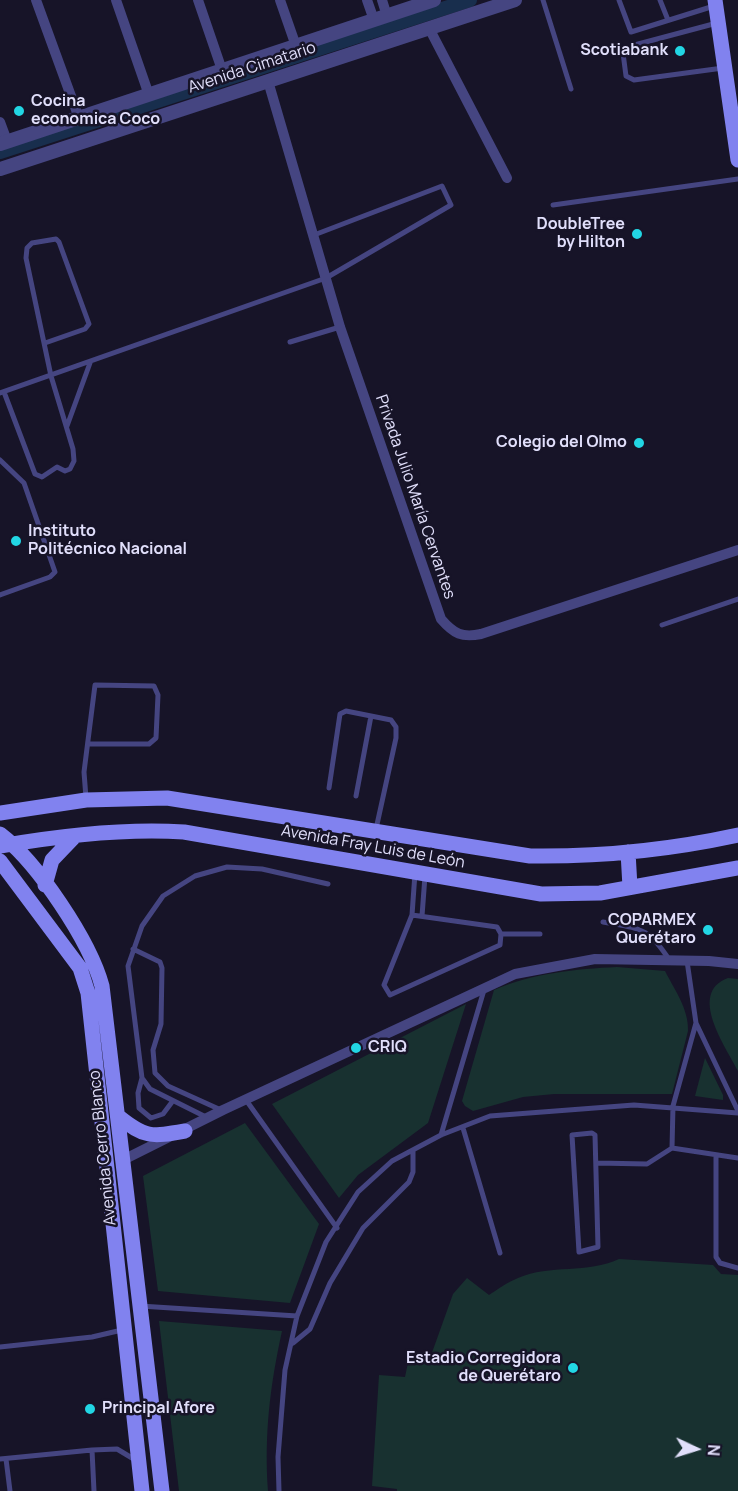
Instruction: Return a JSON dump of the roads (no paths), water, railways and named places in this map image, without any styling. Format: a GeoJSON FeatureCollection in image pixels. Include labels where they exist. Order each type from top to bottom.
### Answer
{"type":"FeatureCollection","features":[{"type":"Feature","properties":{"kind":"main road"},"geometry":{"type":"LineString","coordinates":[[716,3],[738,160]]}},
{"type":"Feature","properties":{"kind":"main road","name":"Avenida Fray Luis de León"},"geometry":{"type":"LineString","coordinates":[[0,813],[86,800],[167,798],[530,856],[583,856],[628,852],[703,843],[738,835]]}},
{"type":"Feature","properties":{"kind":"main road","name":"Avenida Fray Luis de León"},"geometry":{"type":"LineString","coordinates":[[6,845],[144,831],[184,832],[541,894],[572,895],[738,868]]}},
{"type":"Feature","properties":{"kind":"main road","name":"Avenida Cerro Blanco"},"geometry":{"type":"LineString","coordinates":[[0,834],[6,845],[45,885],[80,935],[96,964],[102,986],[162,1491]]}},
{"type":"Feature","properties":{"kind":"main road"},"geometry":{"type":"LineString","coordinates":[[45,885],[52,860],[74,837]]}},
{"type":"Feature","properties":{"kind":"main road"},"geometry":{"type":"LineString","coordinates":[[628,852],[630,887]]}},
{"type":"Feature","properties":{"kind":"main road","name":"Avenida Cerro Blanco"},"geometry":{"type":"LineString","coordinates":[[0,861],[81,968],[88,993],[142,1491]]}},
{"type":"Feature","properties":{"kind":"main road"},"geometry":{"type":"LineString","coordinates":[[118,1116],[137,1132],[147,1136],[185,1131]]}},
{"type":"Feature","properties":{"kind":"street"},"geometry":{"type":"LineString","coordinates":[[36,0],[79,118]]}},
{"type":"Feature","properties":{"kind":"street"},"geometry":{"type":"LineString","coordinates":[[116,0],[149,94]]}},
{"type":"Feature","properties":{"kind":"street"},"geometry":{"type":"LineString","coordinates":[[198,0],[222,70]]}},
{"type":"Feature","properties":{"kind":"street"},"geometry":{"type":"LineString","coordinates":[[280,0],[296,46]]}},
{"type":"Feature","properties":{"kind":"street"},"geometry":{"type":"LineString","coordinates":[[367,0],[381,18]]}},
{"type":"Feature","properties":{"kind":"street"},"geometry":{"type":"LineString","coordinates":[[381,18],[382,0]]}},
{"type":"Feature","properties":{"kind":"street","name":"Avenida Cimatario"},"geometry":{"type":"LineString","coordinates":[[4,143],[435,0]]}},
{"type":"Feature","properties":{"kind":"street","name":"Avenida Cimatario"},"geometry":{"type":"LineString","coordinates":[[0,169],[515,0]]}},
{"type":"Feature","properties":{"kind":"street"},"geometry":{"type":"LineString","coordinates":[[429,28],[507,178]]}},
{"type":"Feature","properties":{"kind":"street","name":"Privada Julio María Cervantes"},"geometry":{"type":"LineString","coordinates":[[267,81],[340,327],[441,619],[456,634],[469,637],[481,634],[738,550]]}},
{"type":"Feature","properties":{"kind":"street"},"geometry":{"type":"LineString","coordinates":[[0,122],[4,143]]}},
{"type":"Feature","properties":{"kind":"street"},"geometry":{"type":"LineString","coordinates":[[123,1160],[223,1110],[515,974],[595,959],[738,964]]}},
{"type":"Feature","properties":{"kind":"lane"},"geometry":{"type":"LineString","coordinates":[[543,0],[571,89]]}},
{"type":"Feature","properties":{"kind":"lane"},"geometry":{"type":"LineString","coordinates":[[619,0],[631,32],[716,3]]}},
{"type":"Feature","properties":{"kind":"lane"},"geometry":{"type":"LineString","coordinates":[[660,0],[668,20]]}},
{"type":"Feature","properties":{"kind":"lane"},"geometry":{"type":"LineString","coordinates":[[719,23],[627,47],[623,53],[626,76],[634,80],[725,68]]}},
{"type":"Feature","properties":{"kind":"lane"},"geometry":{"type":"LineString","coordinates":[[553,205],[738,179]]}},
{"type":"Feature","properties":{"kind":"lane"},"geometry":{"type":"LineString","coordinates":[[45,343],[85,329],[89,324],[56,239],[32,243],[26,252],[51,376],[73,448],[74,461],[70,469],[65,471],[57,467],[42,477],[35,474],[2,392],[51,376],[90,363],[326,278],[451,205],[442,186],[313,235]]}},
{"type":"Feature","properties":{"kind":"lane"},"geometry":{"type":"LineString","coordinates":[[290,342],[340,327]]}},
{"type":"Feature","properties":{"kind":"lane"},"geometry":{"type":"LineString","coordinates":[[66,427],[90,363]]}},
{"type":"Feature","properties":{"kind":"lane"},"geometry":{"type":"LineString","coordinates":[[0,460],[24,483],[55,572],[51,577],[0,595]]}},
{"type":"Feature","properties":{"kind":"lane"},"geometry":{"type":"LineString","coordinates":[[662,625],[738,599]]}},
{"type":"Feature","properties":{"kind":"lane"},"geometry":{"type":"LineString","coordinates":[[86,800],[84,772],[95,685],[154,686],[158,695],[156,738],[149,744],[88,744]]}},
{"type":"Feature","properties":{"kind":"lane"},"geometry":{"type":"LineString","coordinates":[[329,788],[340,714],[346,711],[391,720],[396,727],[396,738],[375,831]]}},
{"type":"Feature","properties":{"kind":"lane"},"geometry":{"type":"LineString","coordinates":[[356,796],[371,716]]}},
{"type":"Feature","properties":{"kind":"lane"},"geometry":{"type":"LineString","coordinates":[[172,1101],[163,1114],[151,1118],[139,1108],[138,1093],[142,1078],[128,966],[132,949],[142,927],[163,896],[195,876],[227,867],[262,869],[328,884]]}},
{"type":"Feature","properties":{"kind":"lane"},"geometry":{"type":"LineString","coordinates":[[412,915],[497,927],[501,934],[500,945],[390,994],[384,986],[412,915],[420,872]]}},
{"type":"Feature","properties":{"kind":"lane"},"geometry":{"type":"LineString","coordinates":[[420,872],[422,916]]}},
{"type":"Feature","properties":{"kind":"lane"},"geometry":{"type":"LineString","coordinates":[[603,922],[643,929],[657,941],[670,961]]}},
{"type":"Feature","properties":{"kind":"lane"},"geometry":{"type":"LineString","coordinates":[[501,934],[540,934]]}},
{"type":"Feature","properties":{"kind":"lane"},"geometry":{"type":"LineString","coordinates":[[132,949],[160,962],[162,968],[161,1024],[153,1050],[155,1073],[168,1086],[223,1110]]}},
{"type":"Feature","properties":{"kind":"lane"},"geometry":{"type":"LineString","coordinates":[[687,961],[696,1023],[738,1112]]}},
{"type":"Feature","properties":{"kind":"lane"},"geometry":{"type":"LineString","coordinates":[[441,1135],[484,987]]}},
{"type":"Feature","properties":{"kind":"lane"},"geometry":{"type":"LineString","coordinates":[[672,1148],[673,1106],[696,1023]]}},
{"type":"Feature","properties":{"kind":"lane"},"geometry":{"type":"LineString","coordinates":[[138,1049],[153,1050]]}},
{"type":"Feature","properties":{"kind":"lane"},"geometry":{"type":"LineString","coordinates":[[142,1078],[150,1089],[209,1118]]}},
{"type":"Feature","properties":{"kind":"lane"},"geometry":{"type":"LineString","coordinates":[[246,1100],[337,1228]]}},
{"type":"Feature","properties":{"kind":"lane"},"geometry":{"type":"LineString","coordinates":[[279,1491],[278,1457],[285,1370],[297,1316],[326,1242],[358,1192],[392,1161],[441,1135],[490,1116],[634,1105],[738,1112]]}},
{"type":"Feature","properties":{"kind":"lane"},"geometry":{"type":"LineString","coordinates":[[464,1128],[500,1253]]}},
{"type":"Feature","properties":{"kind":"lane"},"geometry":{"type":"LineString","coordinates":[[592,1133],[595,1136],[597,1163],[598,1247],[579,1252],[572,1139],[574,1134],[592,1133]]}},
{"type":"Feature","properties":{"kind":"lane"},"geometry":{"type":"LineString","coordinates":[[597,1163],[647,1164],[672,1148],[738,1158]]}},
{"type":"Feature","properties":{"kind":"lane"},"geometry":{"type":"LineString","coordinates":[[292,1343],[310,1329],[330,1282],[363,1228],[408,1182],[413,1172],[413,1151]]}},
{"type":"Feature","properties":{"kind":"lane"},"geometry":{"type":"LineString","coordinates":[[717,1155],[716,1257],[720,1263],[738,1268]]}},
{"type":"Feature","properties":{"kind":"lane"},"geometry":{"type":"LineString","coordinates":[[139,1306],[297,1316]]}},
{"type":"Feature","properties":{"kind":"lane"},"geometry":{"type":"LineString","coordinates":[[0,1347],[92,1337],[124,1330]]}},
{"type":"Feature","properties":{"kind":"lane"},"geometry":{"type":"LineString","coordinates":[[10,1491],[3,1459],[117,1449],[138,1462]]}},
{"type":"Feature","properties":{"kind":"lane"},"geometry":{"type":"LineString","coordinates":[[92,1450],[94,1491]]}},
{"type":"Feature","properties":{"kind":"waterway"},"geometry":{"type":"LineString","coordinates":[[0,152],[470,0]]}},
{"type":"Feature","properties":{"kind":"place","name":"Scotiabank"},"geometry":{"type":"Point","coordinates":[680,51]}},
{"type":"Feature","properties":{"kind":"place","name":"Cocina economica Coco"},"geometry":{"type":"Point","coordinates":[19,111]}},
{"type":"Feature","properties":{"kind":"place","name":"DoubleTree by Hilton"},"geometry":{"type":"Point","coordinates":[637,234]}},
{"type":"Feature","properties":{"kind":"place","name":"Colegio del Olmo"},"geometry":{"type":"Point","coordinates":[639,443]}},
{"type":"Feature","properties":{"kind":"place","name":"Instituto Politécnico Nacional"},"geometry":{"type":"Point","coordinates":[16,541]}},
{"type":"Feature","properties":{"kind":"place","name":"COPARMEX Querétaro"},"geometry":{"type":"Point","coordinates":[708,930]}},
{"type":"Feature","properties":{"kind":"place","name":"CRIQ"},"geometry":{"type":"Point","coordinates":[356,1048]}},
{"type":"Feature","properties":{"kind":"place","name":"Estadio Corregidora de Querétaro"},"geometry":{"type":"Point","coordinates":[573,1368]}},
{"type":"Feature","properties":{"kind":"place","name":"Principal Afore"},"geometry":{"type":"Point","coordinates":[90,1409]}}]}
